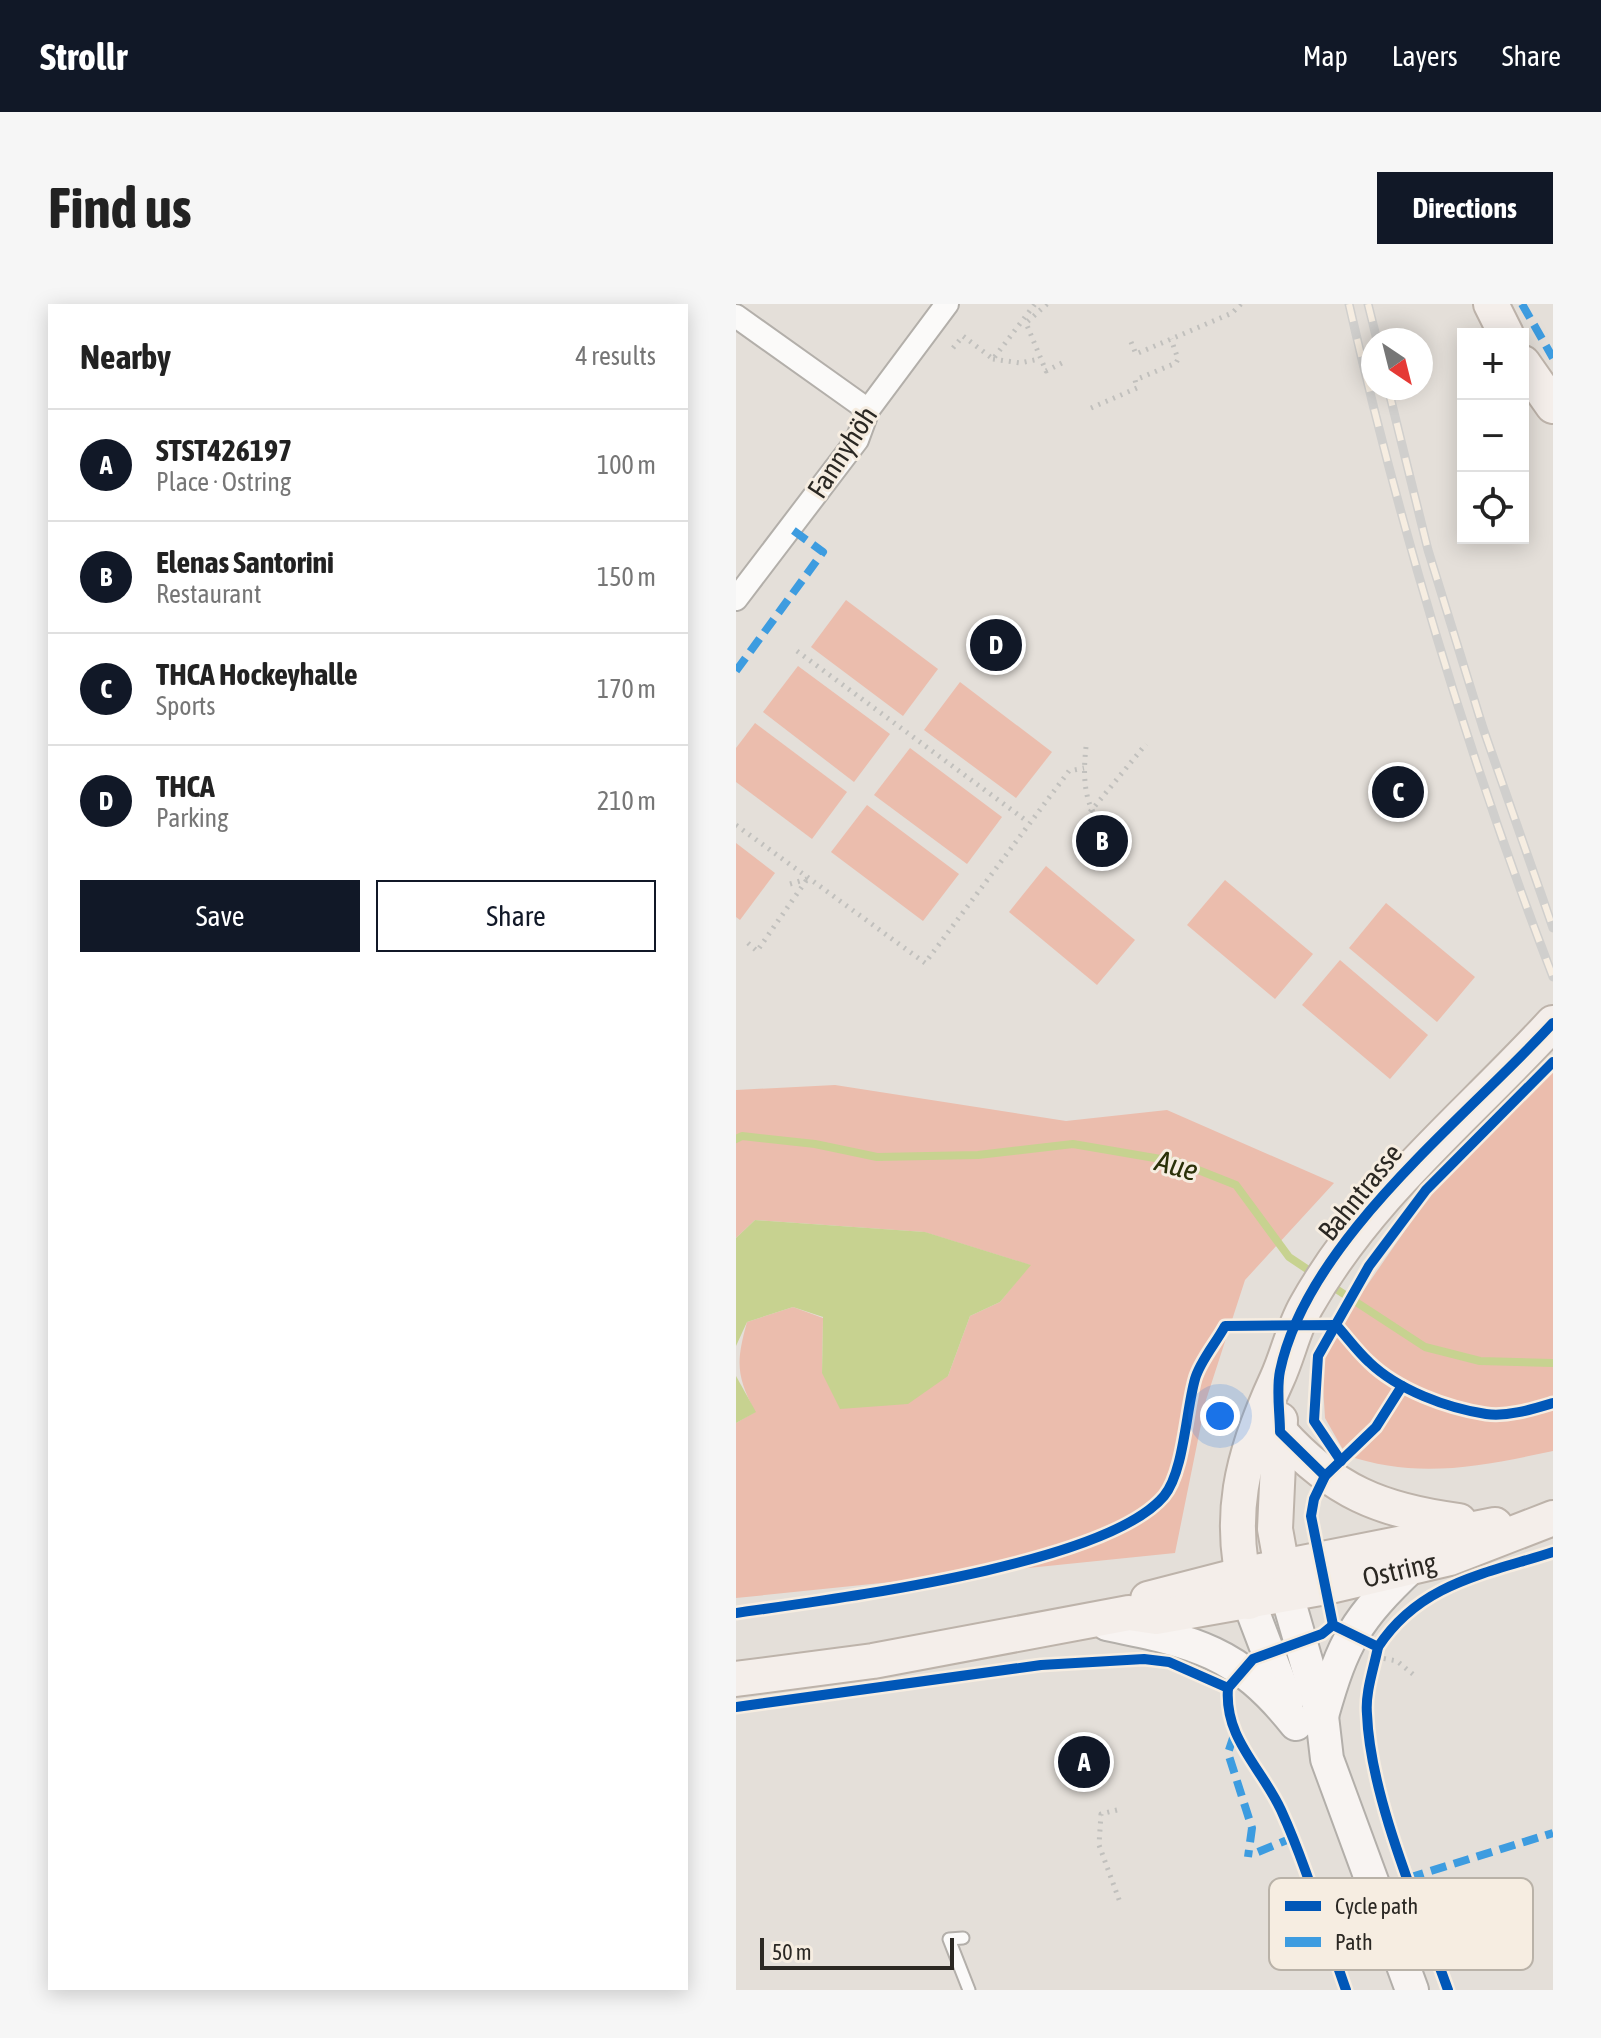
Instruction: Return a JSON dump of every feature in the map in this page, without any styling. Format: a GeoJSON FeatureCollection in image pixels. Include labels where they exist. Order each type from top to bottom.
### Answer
{"type":"FeatureCollection","features":[{"type":"Feature","properties":{"kind":"main road"},"geometry":{"type":"LineString","coordinates":[[1491,304],[1503,328]]}},
{"type":"Feature","properties":{"kind":"main road"},"geometry":{"type":"LineString","coordinates":[[1529,372],[1553,406]]}},
{"type":"Feature","properties":{"kind":"main road","name":"Bahntrasse"},"geometry":{"type":"LineString","coordinates":[[1245,1588],[1236,1541],[1241,1480],[1255,1428],[1304,1308],[1375,1205],[1553,1023]]}},
{"type":"Feature","properties":{"kind":"main road","name":"Bahntrasse"},"geometry":{"type":"LineString","coordinates":[[1280,1373],[1275,1529],[1284,1581]]}},
{"type":"Feature","properties":{"kind":"main road"},"geometry":{"type":"LineString","coordinates":[[1280,1432],[1325,1476],[1362,1497],[1415,1515],[1487,1525]]}},
{"type":"Feature","properties":{"kind":"main road","name":"Ostring"},"geometry":{"type":"LineString","coordinates":[[1284,1581],[1487,1525],[1538,1522]]}},
{"type":"Feature","properties":{"kind":"main road","name":"Ostring"},"geometry":{"type":"LineString","coordinates":[[736,1679],[873,1661],[1129,1613],[1151,1597],[1412,1566],[1490,1545],[1538,1522]]}},
{"type":"Feature","properties":{"kind":"main road"},"geometry":{"type":"LineString","coordinates":[[1309,1720],[1360,1619],[1412,1566]]}},
{"type":"Feature","properties":{"kind":"main road"},"geometry":{"type":"LineString","coordinates":[[1284,1581],[1309,1720]]}},
{"type":"Feature","properties":{"kind":"main road"},"geometry":{"type":"LineString","coordinates":[[1245,1588],[1327,1759],[1371,1878]]}},
{"type":"Feature","properties":{"kind":"main road"},"geometry":{"type":"LineString","coordinates":[[1085,1620],[1188,1642],[1221,1655],[1309,1720]]}},
{"type":"Feature","properties":{"kind":"main road"},"geometry":{"type":"LineString","coordinates":[[1405,1970],[1412,1990]]}},
{"type":"Feature","properties":{"kind":"street","name":"Fannyhöh"},"geometry":{"type":"LineString","coordinates":[[736,599],[857,440],[868,410],[947,304]]}},
{"type":"Feature","properties":{"kind":"street"},"geometry":{"type":"LineString","coordinates":[[736,316],[868,410]]}},
{"type":"Feature","properties":{"kind":"lane"},"geometry":{"type":"LineString","coordinates":[[963,1938],[949,1939],[969,1990]]}},
{"type":"Feature","properties":{"kind":"path"},"geometry":{"type":"LineString","coordinates":[[993,359],[1035,304]]}},
{"type":"Feature","properties":{"kind":"path"},"geometry":{"type":"LineString","coordinates":[[1047,304],[1026,323],[1046,371],[1062,363]]}},
{"type":"Feature","properties":{"kind":"path"},"geometry":{"type":"LineString","coordinates":[[1131,342],[1136,354],[1232,313],[1241,304]]}},
{"type":"Feature","properties":{"kind":"path"},"geometry":{"type":"LineString","coordinates":[[953,348],[963,336],[993,359],[1020,363],[1040,359]]}},
{"type":"Feature","properties":{"kind":"path"},"geometry":{"type":"LineString","coordinates":[[1091,408],[1137,388],[1135,380],[1176,363],[1178,359],[1171,339]]}},
{"type":"Feature","properties":{"kind":"path"},"geometry":{"type":"LineString","coordinates":[[797,651],[1028,822]]}},
{"type":"Feature","properties":{"kind":"path"},"geometry":{"type":"LineString","coordinates":[[1090,812],[1146,744]]}},
{"type":"Feature","properties":{"kind":"path"},"geometry":{"type":"LineString","coordinates":[[1086,747],[1084,768],[1090,812],[1102,825]]}},
{"type":"Feature","properties":{"kind":"path"},"geometry":{"type":"LineString","coordinates":[[736,825],[925,963],[1069,771],[1084,768]]}},
{"type":"Feature","properties":{"kind":"path"},"geometry":{"type":"LineString","coordinates":[[790,884],[808,878]]}},
{"type":"Feature","properties":{"kind":"path"},"geometry":{"type":"LineString","coordinates":[[748,943],[757,951],[808,878]]}},
{"type":"Feature","properties":{"kind":"path"},"geometry":{"type":"LineString","coordinates":[[1376,1657],[1397,1661],[1415,1676]]}},
{"type":"Feature","properties":{"kind":"path"},"geometry":{"type":"LineString","coordinates":[[1117,1810],[1101,1814],[1099,1845],[1121,1905]]}},
{"type":"Feature","properties":{"kind":"shaded area"},"geometry":{"type":"Polygon","coordinates":[[[846,600],[938,669],[903,716],[811,647],[846,600]]]}},
{"type":"Feature","properties":{"kind":"shaded area"},"geometry":{"type":"Polygon","coordinates":[[[798,666],[890,734],[854,782],[763,712],[798,666]]]}},
{"type":"Feature","properties":{"kind":"shaded area"},"geometry":{"type":"Polygon","coordinates":[[[960,682],[1052,752],[1016,798],[924,730],[960,682]]]}},
{"type":"Feature","properties":{"kind":"shaded area"},"geometry":{"type":"Polygon","coordinates":[[[755,723],[847,792],[812,839],[736,782],[736,748],[755,723]]]}},
{"type":"Feature","properties":{"kind":"shaded area"},"geometry":{"type":"Polygon","coordinates":[[[910,748],[1002,817],[967,864],[874,795],[910,748]]]}},
{"type":"Feature","properties":{"kind":"shaded area"},"geometry":{"type":"Polygon","coordinates":[[[867,805],[959,874],[923,921],[831,852],[867,805]]]}},
{"type":"Feature","properties":{"kind":"shaded area"},"geometry":{"type":"Polygon","coordinates":[[[736,843],[775,873],[740,920],[736,917],[736,843]]]}},
{"type":"Feature","properties":{"kind":"shaded area"},"geometry":{"type":"Polygon","coordinates":[[[1046,866],[1135,940],[1097,985],[1009,912],[1046,866]]]}},
{"type":"Feature","properties":{"kind":"shaded area"},"geometry":{"type":"Polygon","coordinates":[[[1225,880],[1313,954],[1275,999],[1187,925],[1225,880]]]}},
{"type":"Feature","properties":{"kind":"shaded area"},"geometry":{"type":"Polygon","coordinates":[[[1386,903],[1475,977],[1437,1022],[1349,948],[1386,903]]]}},
{"type":"Feature","properties":{"kind":"shaded area"},"geometry":{"type":"Polygon","coordinates":[[[1340,960],[1428,1035],[1390,1079],[1302,1005],[1340,960]]]}},
{"type":"Feature","properties":{"kind":"shaded area"},"geometry":{"type":"Polygon","coordinates":[[[1553,1065],[1553,1451],[1475,1465],[1424,1469],[1372,1463],[1346,1455],[1325,1418],[1321,1352],[1435,1187],[1553,1065]]]}},
{"type":"Feature","properties":{"kind":"shaded area"},"geometry":{"type":"Polygon","coordinates":[[[835,1085],[1066,1121],[1167,1110],[1334,1183],[1245,1280],[1206,1400],[1175,1553],[736,1598],[736,1423],[755,1412],[744,1388],[740,1368],[747,1322],[793,1307],[823,1318],[822,1373],[948,1376],[970,1316],[1000,1302],[1030,1265],[924,1232],[755,1220],[736,1238],[736,1090],[835,1085]]]}},
{"type":"Feature","properties":{"kind":"shaded area"},"geometry":{"type":"Polygon","coordinates":[[[755,1220],[925,1232],[1031,1265],[1000,1302],[970,1316],[948,1376],[908,1404],[840,1409],[822,1373],[823,1317],[793,1307],[747,1322],[736,1346],[736,1238],[755,1220]]]}},
{"type":"Feature","properties":{"kind":"shaded area"},"geometry":{"type":"Polygon","coordinates":[[[736,1376],[756,1412],[736,1423],[736,1376]]]}},
{"type":"Feature","properties":{"kind":"waterway","name":"Aue"},"geometry":{"type":"LineString","coordinates":[[736,1139],[742,1136],[815,1144],[877,1157],[978,1155],[1073,1144],[1178,1162],[1236,1185],[1289,1257],[1316,1275]]}},
{"type":"Feature","properties":{"kind":"waterway","name":"Aue"},"geometry":{"type":"LineString","coordinates":[[1330,1285],[1425,1347],[1480,1361],[1553,1363]]}},
{"type":"Feature","properties":{"kind":"railway"},"geometry":{"type":"LineString","coordinates":[[1349,304],[1391,475],[1439,644],[1493,812],[1553,977]]}},
{"type":"Feature","properties":{"kind":"railway"},"geometry":{"type":"LineString","coordinates":[[1368,304],[1374,328]]}},
{"type":"Feature","properties":{"kind":"railway"},"geometry":{"type":"LineString","coordinates":[[1391,400],[1428,550],[1483,728],[1553,928]]}},
{"type":"Feature","properties":{"kind":"marked path"},"geometry":{"type":"LineString","coordinates":[[1522,304],[1553,358]]}},
{"type":"Feature","properties":{"kind":"marked path"},"geometry":{"type":"LineString","coordinates":[[736,671],[823,552],[790,528]]}},
{"type":"Feature","properties":{"kind":"marked path"},"geometry":{"type":"LineString","coordinates":[[1234,1735],[1228,1753],[1252,1828],[1248,1857]]}},
{"type":"Feature","properties":{"kind":"marked path"},"geometry":{"type":"LineString","coordinates":[[1408,1878],[1553,1833]]}},
{"type":"Feature","properties":{"kind":"marked path"},"geometry":{"type":"LineString","coordinates":[[1258,1852],[1292,1838]]}},
{"type":"Feature","properties":{"kind":"cycle path"},"geometry":{"type":"LineString","coordinates":[[1325,1476],[1280,1432],[1280,1371],[1296,1322],[1322,1275],[1355,1228],[1436,1140],[1553,1023]]}},
{"type":"Feature","properties":{"kind":"cycle path"},"geometry":{"type":"LineString","coordinates":[[1341,1461],[1314,1421],[1318,1356],[1369,1266],[1426,1190],[1553,1062]]}},
{"type":"Feature","properties":{"kind":"cycle path"},"geometry":{"type":"LineString","coordinates":[[736,1613],[964,1576],[1086,1542],[1133,1521],[1164,1496],[1171,1485],[1180,1457],[1197,1372],[1225,1326],[1336,1325],[1365,1358],[1394,1381],[1439,1402],[1471,1411],[1503,1414],[1553,1403]]}},
{"type":"Feature","properties":{"kind":"cycle path"},"geometry":{"type":"LineString","coordinates":[[1402,1386],[1376,1427],[1325,1476],[1314,1499],[1311,1516],[1333,1625],[1378,1647],[1367,1706],[1370,1746],[1387,1817],[1407,1878]]}},
{"type":"Feature","properties":{"kind":"cycle path"},"geometry":{"type":"LineString","coordinates":[[1378,1647],[1395,1625],[1434,1595],[1479,1575],[1553,1552]]}},
{"type":"Feature","properties":{"kind":"cycle path"},"geometry":{"type":"LineString","coordinates":[[1228,1688],[1253,1659],[1322,1634],[1333,1625]]}},
{"type":"Feature","properties":{"kind":"cycle path"},"geometry":{"type":"LineString","coordinates":[[736,1707],[1041,1665],[1144,1659],[1169,1662],[1228,1688],[1228,1706],[1238,1737],[1281,1810],[1308,1878]]}},
{"type":"Feature","properties":{"kind":"cycle path"},"geometry":{"type":"LineString","coordinates":[[1339,1970],[1346,1990]]}},
{"type":"Feature","properties":{"kind":"cycle path"},"geometry":{"type":"LineString","coordinates":[[1441,1970],[1448,1990]]}},
{"type":"Feature","properties":{"kind":"place","name":"THCA"},"geometry":{"type":"Point","coordinates":[996,645]}},
{"type":"Feature","properties":{"kind":"place","name":"THCA Hockeyhalle"},"geometry":{"type":"Point","coordinates":[1398,792]}},
{"type":"Feature","properties":{"kind":"place","name":"Elenas Santorini"},"geometry":{"type":"Point","coordinates":[1102,841]}},
{"type":"Feature","properties":{"kind":"place","name":"STST426197"},"geometry":{"type":"Point","coordinates":[1084,1762]}}]}
